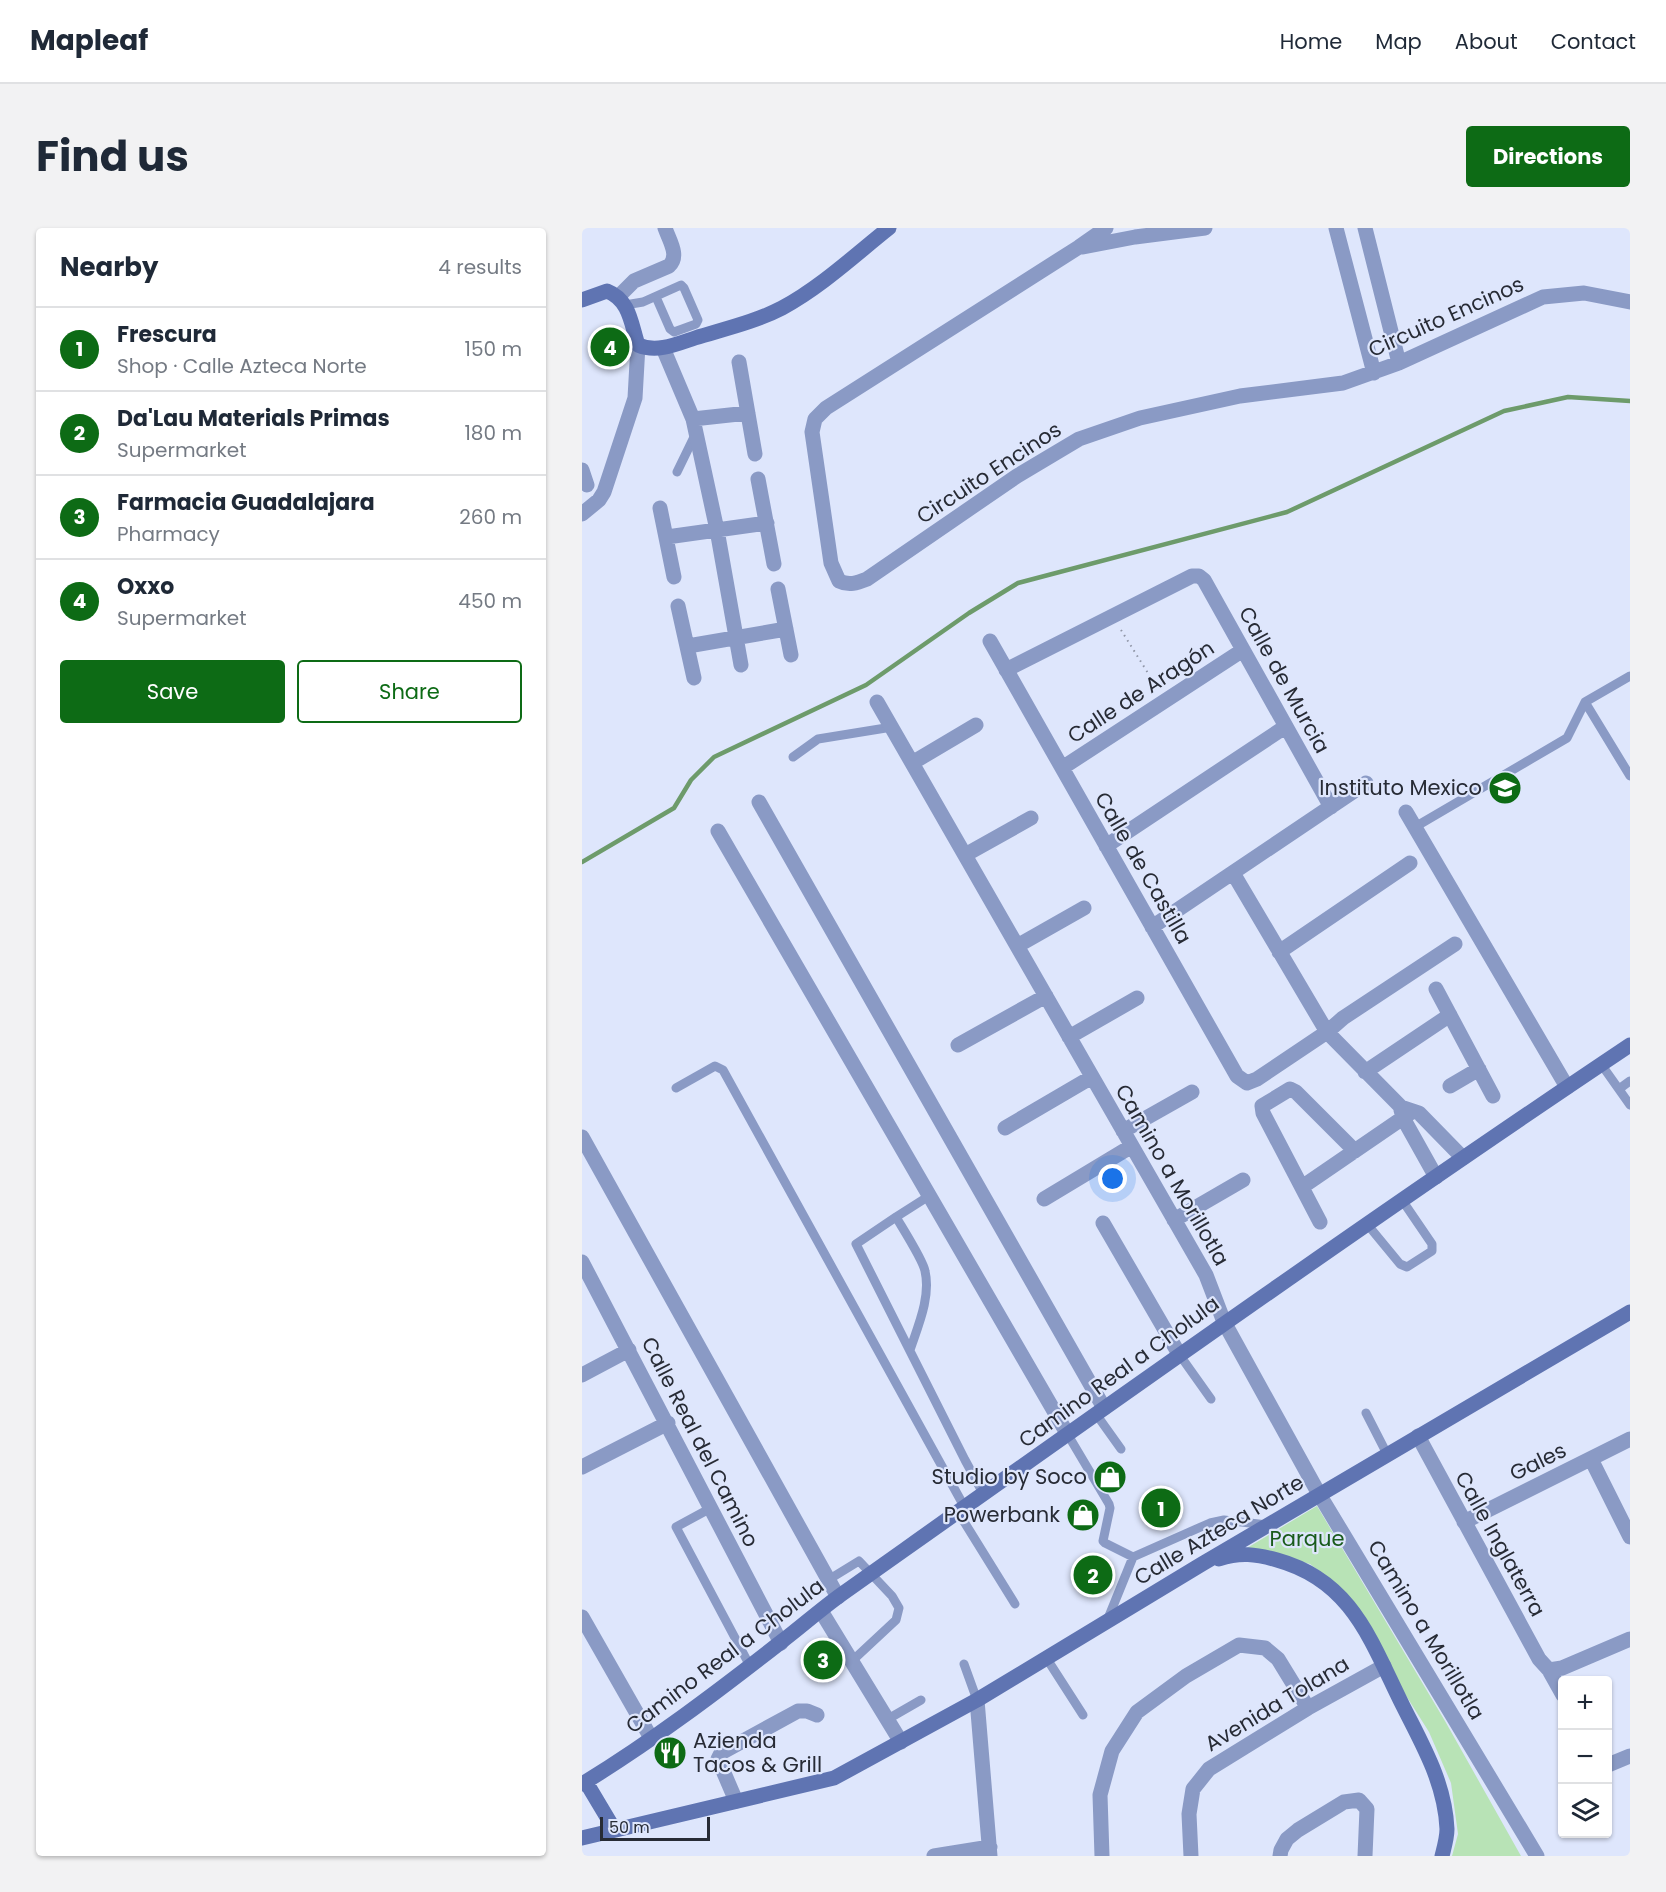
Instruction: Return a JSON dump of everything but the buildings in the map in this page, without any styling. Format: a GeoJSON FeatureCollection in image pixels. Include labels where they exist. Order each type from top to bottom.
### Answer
{"type":"FeatureCollection","features":[{"type":"Feature","properties":{"kind":"main road"},"geometry":{"type":"LineString","coordinates":[[582,300],[607,291],[622,300],[638,345],[647,349],[663,348],[781,309],[803,295],[889,228]]}},
{"type":"Feature","properties":{"kind":"main road","name":"Camino Real a Cholula"},"geometry":{"type":"LineString","coordinates":[[584,1783],[651,1738],[750,1666],[838,1597],[1224,1322],[1630,1045]]}},
{"type":"Feature","properties":{"kind":"main road","name":"Calle Azteca Norte"},"geometry":{"type":"LineString","coordinates":[[582,1838],[834,1778],[977,1700],[1319,1494],[1630,1312]]}},
{"type":"Feature","properties":{"kind":"main road"},"geometry":{"type":"LineString","coordinates":[[1202,1564],[1245,1553],[1284,1562],[1311,1572],[1345,1602],[1359,1620],[1384,1666],[1427,1752],[1442,1791],[1448,1831],[1442,1856]]}},
{"type":"Feature","properties":{"kind":"main road"},"geometry":{"type":"LineString","coordinates":[[584,1783],[614,1829]]}},
{"type":"Feature","properties":{"kind":"street"},"geometry":{"type":"LineString","coordinates":[[622,300],[634,281],[669,266],[673,262],[675,255],[665,228]]}},
{"type":"Feature","properties":{"kind":"street","name":"Circuito Encinos"},"geometry":{"type":"LineString","coordinates":[[1106,228],[836,402],[815,419],[812,432],[831,563],[839,581],[845,584],[856,584],[867,579],[1017,476],[1079,439],[1140,418],[1240,396],[1343,383],[1399,363],[1543,297],[1584,293],[1630,302]]}},
{"type":"Feature","properties":{"kind":"street","name":"Circuito Encinos"},"geometry":{"type":"LineString","coordinates":[[1079,247],[1205,228]]}},
{"type":"Feature","properties":{"kind":"street"},"geometry":{"type":"LineString","coordinates":[[1336,228],[1374,373]]}},
{"type":"Feature","properties":{"kind":"street"},"geometry":{"type":"LineString","coordinates":[[1365,228],[1399,363]]}},
{"type":"Feature","properties":{"kind":"street"},"geometry":{"type":"LineString","coordinates":[[582,514],[599,500],[604,492],[632,409],[635,398],[638,345]]}},
{"type":"Feature","properties":{"kind":"street"},"geometry":{"type":"LineString","coordinates":[[663,348],[694,426],[717,530],[741,665]]}},
{"type":"Feature","properties":{"kind":"street"},"geometry":{"type":"LineString","coordinates":[[739,362],[755,454]]}},
{"type":"Feature","properties":{"kind":"street"},"geometry":{"type":"LineString","coordinates":[[694,426],[748,413]]}},
{"type":"Feature","properties":{"kind":"street"},"geometry":{"type":"LineString","coordinates":[[758,479],[774,564]]}},
{"type":"Feature","properties":{"kind":"street"},"geometry":{"type":"LineString","coordinates":[[660,508],[674,577]]}},
{"type":"Feature","properties":{"kind":"street"},"geometry":{"type":"LineString","coordinates":[[667,537],[767,523]]}},
{"type":"Feature","properties":{"kind":"street","name":"Calle de Murcia"},"geometry":{"type":"LineString","coordinates":[[1112,616],[1192,576],[1199,576],[1204,580],[1330,807]]}},
{"type":"Feature","properties":{"kind":"street"},"geometry":{"type":"LineString","coordinates":[[778,589],[790,655]]}},
{"type":"Feature","properties":{"kind":"street"},"geometry":{"type":"LineString","coordinates":[[678,606],[694,678]]}},
{"type":"Feature","properties":{"kind":"street"},"geometry":{"type":"LineString","coordinates":[[1006,670],[1112,616]]}},
{"type":"Feature","properties":{"kind":"street"},"geometry":{"type":"LineString","coordinates":[[688,646],[786,629]]}},
{"type":"Feature","properties":{"kind":"street","name":"Calle de Castilla"},"geometry":{"type":"LineString","coordinates":[[990,641],[1237,1076],[1247,1083],[1257,1079],[1327,1032]]}},
{"type":"Feature","properties":{"kind":"street","name":"Calle de Aragón"},"geometry":{"type":"LineString","coordinates":[[1062,768],[1243,650]]}},
{"type":"Feature","properties":{"kind":"street","name":"Camino a Morillotla"},"geometry":{"type":"LineString","coordinates":[[877,702],[1206,1275],[1224,1322],[1319,1494],[1537,1856]]}},
{"type":"Feature","properties":{"kind":"street"},"geometry":{"type":"LineString","coordinates":[[912,763],[976,725]]}},
{"type":"Feature","properties":{"kind":"street"},"geometry":{"type":"LineString","coordinates":[[1106,846],[1285,727]]}},
{"type":"Feature","properties":{"kind":"street"},"geometry":{"type":"LineString","coordinates":[[1152,927],[1366,783]]}},
{"type":"Feature","properties":{"kind":"street"},"geometry":{"type":"LineString","coordinates":[[759,801],[1100,1411]]}},
{"type":"Feature","properties":{"kind":"street"},"geometry":{"type":"LineString","coordinates":[[1406,812],[1567,1087]]}},
{"type":"Feature","properties":{"kind":"street"},"geometry":{"type":"LineString","coordinates":[[965,855],[1031,818]]}},
{"type":"Feature","properties":{"kind":"street"},"geometry":{"type":"LineString","coordinates":[[718,831],[1068,1435]]}},
{"type":"Feature","properties":{"kind":"street"},"geometry":{"type":"LineString","coordinates":[[1279,952],[1410,863]]}},
{"type":"Feature","properties":{"kind":"street"},"geometry":{"type":"LineString","coordinates":[[1233,873],[1327,1032],[1406,1112],[1414,1136],[1436,1177]]}},
{"type":"Feature","properties":{"kind":"street"},"geometry":{"type":"LineString","coordinates":[[1017,946],[1084,908]]}},
{"type":"Feature","properties":{"kind":"street"},"geometry":{"type":"LineString","coordinates":[[1327,1032],[1343,1018],[1455,944]]}},
{"type":"Feature","properties":{"kind":"street"},"geometry":{"type":"LineString","coordinates":[[1436,989],[1493,1096]]}},
{"type":"Feature","properties":{"kind":"street"},"geometry":{"type":"LineString","coordinates":[[958,1045],[1046,996]]}},
{"type":"Feature","properties":{"kind":"street"},"geometry":{"type":"LineString","coordinates":[[1069,1037],[1137,998]]}},
{"type":"Feature","properties":{"kind":"street"},"geometry":{"type":"LineString","coordinates":[[1365,1072],[1450,1016]]}},
{"type":"Feature","properties":{"kind":"street"},"geometry":{"type":"LineString","coordinates":[[1450,1086],[1479,1069]]}},
{"type":"Feature","properties":{"kind":"street"},"geometry":{"type":"LineString","coordinates":[[1005,1128],[1092,1077]]}},
{"type":"Feature","properties":{"kind":"street"},"geometry":{"type":"LineString","coordinates":[[1320,1222],[1263,1113],[1262,1106],[1290,1089],[1296,1092],[1354,1151]]}},
{"type":"Feature","properties":{"kind":"street"},"geometry":{"type":"LineString","coordinates":[[1123,1131],[1192,1092]]}},
{"type":"Feature","properties":{"kind":"street"},"geometry":{"type":"LineString","coordinates":[[1302,1186],[1406,1112],[1419,1113],[1463,1158]]}},
{"type":"Feature","properties":{"kind":"street"},"geometry":{"type":"LineString","coordinates":[[1414,1136],[1429,1125]]}},
{"type":"Feature","properties":{"kind":"street"},"geometry":{"type":"LineString","coordinates":[[582,1137],[838,1597]]}},
{"type":"Feature","properties":{"kind":"street"},"geometry":{"type":"LineString","coordinates":[[1044,1199],[1132,1146]]}},
{"type":"Feature","properties":{"kind":"street"},"geometry":{"type":"LineString","coordinates":[[1174,1220],[1243,1180]]}},
{"type":"Feature","properties":{"kind":"street"},"geometry":{"type":"LineString","coordinates":[[1104,1223],[1179,1354]]}},
{"type":"Feature","properties":{"kind":"street","name":"Calle Real del Camino"},"geometry":{"type":"LineString","coordinates":[[583,1268],[668,1423],[780,1643]]}},
{"type":"Feature","properties":{"kind":"street"},"geometry":{"type":"LineString","coordinates":[[582,1375],[629,1350]]}},
{"type":"Feature","properties":{"kind":"street"},"geometry":{"type":"LineString","coordinates":[[582,1467],[668,1423]]}},
{"type":"Feature","properties":{"kind":"street","name":"Calle Inglaterra"},"geometry":{"type":"LineString","coordinates":[[1418,1436],[1539,1659],[1549,1670],[1558,1686]]}},
{"type":"Feature","properties":{"kind":"street","name":"Gales"},"geometry":{"type":"LineString","coordinates":[[1464,1522],[1630,1439]]}},
{"type":"Feature","properties":{"kind":"street"},"geometry":{"type":"LineString","coordinates":[[1591,1459],[1630,1537]]}},
{"type":"Feature","properties":{"kind":"street"},"geometry":{"type":"LineString","coordinates":[[821,1611],[902,1742]]}},
{"type":"Feature","properties":{"kind":"street"},"geometry":{"type":"LineString","coordinates":[[582,1617],[651,1738]]}},
{"type":"Feature","properties":{"kind":"street"},"geometry":{"type":"LineString","coordinates":[[1549,1670],[1562,1668],[1630,1639]]}},
{"type":"Feature","properties":{"kind":"street"},"geometry":{"type":"LineString","coordinates":[[1102,1856],[1100,1795],[1112,1751],[1137,1712],[1186,1676],[1239,1645],[1265,1648],[1278,1659],[1308,1708]]}},
{"type":"Feature","properties":{"kind":"street","name":"Avenida Tolana"},"geometry":{"type":"LineString","coordinates":[[1191,1856],[1189,1814],[1193,1789],[1209,1769],[1308,1708],[1384,1666]]}},
{"type":"Feature","properties":{"kind":"street"},"geometry":{"type":"LineString","coordinates":[[934,1856],[990,1851],[977,1700]]}},
{"type":"Feature","properties":{"kind":"street"},"geometry":{"type":"LineString","coordinates":[[736,1801],[718,1760],[721,1753],[798,1711],[807,1711],[817,1715]]}},
{"type":"Feature","properties":{"kind":"street"},"geometry":{"type":"LineString","coordinates":[[1612,1763],[1630,1756]]}},
{"type":"Feature","properties":{"kind":"street"},"geometry":{"type":"LineString","coordinates":[[1280,1856],[1287,1839],[1298,1830],[1344,1802],[1359,1800],[1367,1809],[1365,1856]]}},
{"type":"Feature","properties":{"kind":"lane"},"geometry":{"type":"LineString","coordinates":[[622,300],[656,297],[681,285],[698,320],[696,324],[674,332],[670,329],[656,297]]}},
{"type":"Feature","properties":{"kind":"lane"},"geometry":{"type":"LineString","coordinates":[[677,472],[694,426]]}},
{"type":"Feature","properties":{"kind":"lane"},"geometry":{"type":"LineString","coordinates":[[1415,827],[1567,738],[1585,702],[1630,676]]}},
{"type":"Feature","properties":{"kind":"lane"},"geometry":{"type":"LineString","coordinates":[[1585,702],[1630,776]]}},
{"type":"Feature","properties":{"kind":"lane"},"geometry":{"type":"LineString","coordinates":[[793,757],[818,739],[891,727]]}},
{"type":"Feature","properties":{"kind":"lane"},"geometry":{"type":"LineString","coordinates":[[1601,1064],[1630,1105]]}},
{"type":"Feature","properties":{"kind":"lane"},"geometry":{"type":"LineString","coordinates":[[676,1088],[715,1066],[723,1070],[1015,1604]]}},
{"type":"Feature","properties":{"kind":"lane"},"geometry":{"type":"LineString","coordinates":[[1619,1089],[1630,1081]]}},
{"type":"Feature","properties":{"kind":"lane"},"geometry":{"type":"LineString","coordinates":[[930,1196],[856,1244],[984,1494]]}},
{"type":"Feature","properties":{"kind":"lane"},"geometry":{"type":"LineString","coordinates":[[1367,1224],[1400,1264],[1407,1267],[1432,1251],[1432,1244],[1402,1200]]}},
{"type":"Feature","properties":{"kind":"lane"},"geometry":{"type":"LineString","coordinates":[[896,1217],[925,1271],[926,1290],[923,1312],[910,1350]]}},
{"type":"Feature","properties":{"kind":"lane"},"geometry":{"type":"LineString","coordinates":[[1179,1354],[1211,1399]]}},
{"type":"Feature","properties":{"kind":"lane"},"geometry":{"type":"LineString","coordinates":[[1100,1411],[1121,1449]]}},
{"type":"Feature","properties":{"kind":"lane"},"geometry":{"type":"LineString","coordinates":[[1366,1413],[1387,1454]]}},
{"type":"Feature","properties":{"kind":"lane"},"geometry":{"type":"LineString","coordinates":[[1068,1435],[1109,1504],[1103,1541],[1133,1557]]}},
{"type":"Feature","properties":{"kind":"lane"},"geometry":{"type":"LineString","coordinates":[[711,1508],[676,1527],[750,1666]]}},
{"type":"Feature","properties":{"kind":"lane"},"geometry":{"type":"LineString","coordinates":[[1106,1623],[1133,1557],[1210,1522],[1224,1520],[1269,1525]]}},
{"type":"Feature","properties":{"kind":"lane"},"geometry":{"type":"LineString","coordinates":[[828,1580],[859,1561],[892,1596],[899,1608],[896,1620],[852,1661]]}},
{"type":"Feature","properties":{"kind":"lane"},"geometry":{"type":"LineString","coordinates":[[1047,1659],[1083,1715]]}},
{"type":"Feature","properties":{"kind":"lane"},"geometry":{"type":"LineString","coordinates":[[964,1664],[977,1700]]}},
{"type":"Feature","properties":{"kind":"lane"},"geometry":{"type":"LineString","coordinates":[[888,1719],[921,1701]]}},
{"type":"Feature","properties":{"kind":"path"},"geometry":{"type":"LineString","coordinates":[[1112,616],[1166,701]]}},
{"type":"Feature","properties":{"kind":"green space","name":"Parque"},"geometry":{"type":"Polygon","coordinates":[[[1317,1506],[1445,1721],[1521,1856],[1452,1856],[1458,1834],[1451,1783],[1429,1732],[1335,1583],[1310,1564],[1247,1548],[1317,1506]]]}},
{"type":"Feature","properties":{"kind":"waterway"},"geometry":{"type":"LineString","coordinates":[[582,862],[674,808],[691,780],[714,757],[866,685],[969,613],[1018,583],[1287,512],[1504,411],[1568,397],[1630,401]]}},
{"type":"Feature","properties":{"kind":"place","name":"Oxxo"},"geometry":{"type":"Point","coordinates":[610,347]}},
{"type":"Feature","properties":{"kind":"place","name":"Instituto Mexico"},"geometry":{"type":"Point","coordinates":[1505,788]}},
{"type":"Feature","properties":{"kind":"place","name":"Studio by Soco"},"geometry":{"type":"Point","coordinates":[1110,1477]}},
{"type":"Feature","properties":{"kind":"place","name":"Frescura"},"geometry":{"type":"Point","coordinates":[1161,1508]}},
{"type":"Feature","properties":{"kind":"place","name":"Powerbank"},"geometry":{"type":"Point","coordinates":[1083,1515]}},
{"type":"Feature","properties":{"kind":"place","name":"Da'Lau Materials Primas"},"geometry":{"type":"Point","coordinates":[1093,1575]}},
{"type":"Feature","properties":{"kind":"place","name":"Farmacia Guadalajara"},"geometry":{"type":"Point","coordinates":[823,1660]}},
{"type":"Feature","properties":{"kind":"place","name":"Azienda Tacos & Grill"},"geometry":{"type":"Point","coordinates":[670,1753]}}]}
